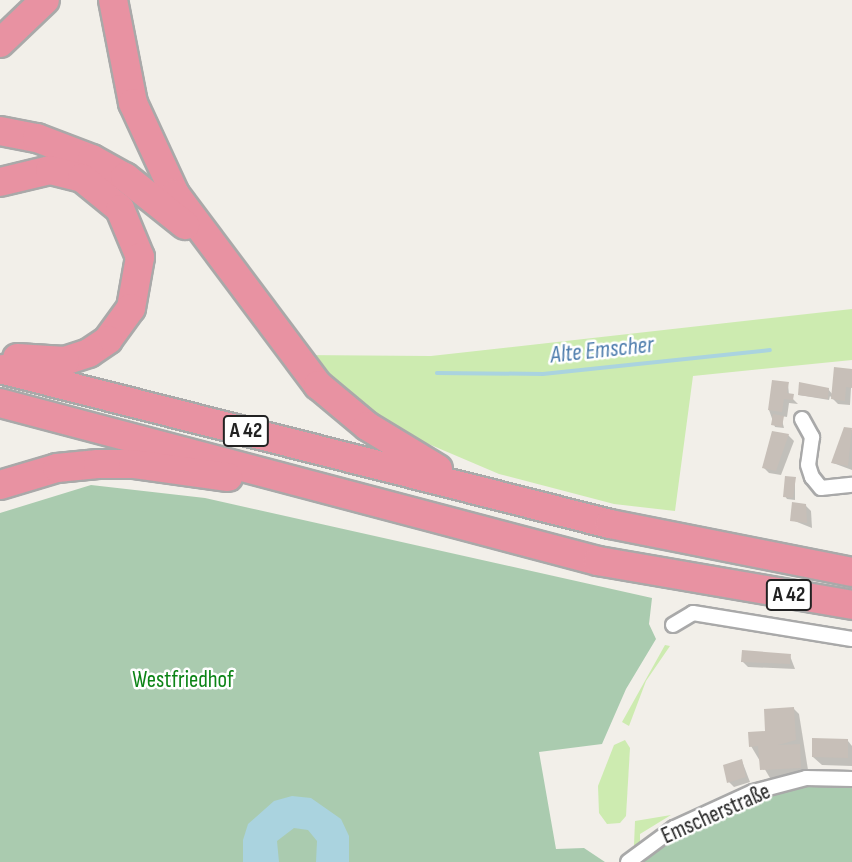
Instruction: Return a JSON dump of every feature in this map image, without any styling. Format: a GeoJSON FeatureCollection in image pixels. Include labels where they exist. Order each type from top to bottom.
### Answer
{"type":"FeatureCollection","features":[{"type":"Feature","properties":{"kind":"highway"},"geometry":{"type":"LineString","coordinates":[[0,43],[45,0]]}},
{"type":"Feature","properties":{"kind":"highway"},"geometry":{"type":"LineString","coordinates":[[113,0],[130,90],[155,156],[221,257],[294,356],[345,409],[410,456],[491,494]]}},
{"type":"Feature","properties":{"kind":"highway"},"geometry":{"type":"LineString","coordinates":[[0,131],[57,145],[125,177],[221,257]]}},
{"type":"Feature","properties":{"kind":"highway"},"geometry":{"type":"LineString","coordinates":[[0,182],[50,170],[82,178],[120,209],[139,257],[131,308],[99,347],[79,358],[52,362],[0,354]]}},
{"type":"Feature","properties":{"kind":"highway","name":"A 42"},"geometry":{"type":"LineString","coordinates":[[0,369],[649,532],[852,572]]}},
{"type":"Feature","properties":{"kind":"highway","name":"A 42"},"geometry":{"type":"LineString","coordinates":[[0,404],[598,561],[852,605]]}},
{"type":"Feature","properties":{"kind":"highway"},"geometry":{"type":"LineString","coordinates":[[0,485],[57,468],[133,464],[358,496]]}},
{"type":"Feature","properties":{"kind":"street"},"geometry":{"type":"LineString","coordinates":[[802,419],[812,437],[808,465],[812,477],[821,488],[852,485]]}},
{"type":"Feature","properties":{"kind":"street"},"geometry":{"type":"LineString","coordinates":[[673,625],[692,613],[852,639]]}},
{"type":"Feature","properties":{"kind":"street","name":"Emscherstraße"},"geometry":{"type":"LineString","coordinates":[[628,862],[674,828],[753,792],[806,778],[852,779]]}},
{"type":"Feature","properties":{"kind":"green space"},"geometry":{"type":"Polygon","coordinates":[[[852,309],[852,360],[693,376],[675,511],[614,504],[499,474],[384,425],[300,355],[431,356],[852,309]]]}},
{"type":"Feature","properties":{"kind":"green space","name":"Westfriedhof"},"geometry":{"type":"Polygon","coordinates":[[[91,485],[205,498],[652,598],[649,624],[656,639],[626,689],[602,744],[539,752],[556,849],[584,848],[605,862],[0,862],[0,513],[91,485]]]}},
{"type":"Feature","properties":{"kind":"green space"},"geometry":{"type":"Polygon","coordinates":[[[665,645],[670,646],[646,681],[629,726],[622,722],[665,645]]]}},
{"type":"Feature","properties":{"kind":"green space"},"geometry":{"type":"Polygon","coordinates":[[[625,740],[630,748],[626,816],[620,823],[607,824],[599,813],[598,786],[614,745],[625,740]]]}},
{"type":"Feature","properties":{"kind":"green space"},"geometry":{"type":"Polygon","coordinates":[[[807,781],[852,782],[852,862],[634,862],[665,838],[754,795],[807,781]]]}},
{"type":"Feature","properties":{"kind":"green space"},"geometry":{"type":"Polygon","coordinates":[[[671,815],[640,834],[640,846],[634,845],[635,821],[671,815]]]}},
{"type":"Feature","properties":{"kind":"water"},"geometry":{"type":"Polygon","coordinates":[[[292,796],[311,798],[341,819],[349,836],[349,862],[316,862],[317,841],[308,830],[294,828],[277,841],[279,862],[243,862],[243,840],[248,824],[274,801],[292,796]]]}},
{"type":"Feature","properties":{"kind":"building"},"geometry":{"type":"Polygon","coordinates":[[[834,367],[852,369],[852,388],[846,387],[845,401],[831,399],[834,367]]]}},
{"type":"Feature","properties":{"kind":"building"},"geometry":{"type":"Polygon","coordinates":[[[772,380],[789,382],[787,393],[794,394],[793,400],[784,399],[782,412],[768,410],[772,380]]]}},
{"type":"Feature","properties":{"kind":"building"},"geometry":{"type":"Polygon","coordinates":[[[799,382],[829,388],[828,399],[798,395],[799,382]]]}},
{"type":"Feature","properties":{"kind":"building"},"geometry":{"type":"Polygon","coordinates":[[[773,414],[784,416],[782,427],[771,425],[773,414]]]}},
{"type":"Feature","properties":{"kind":"building"},"geometry":{"type":"Polygon","coordinates":[[[844,427],[852,428],[848,466],[831,463],[844,427]]]}},
{"type":"Feature","properties":{"kind":"building"},"geometry":{"type":"Polygon","coordinates":[[[772,431],[789,434],[776,471],[762,468],[772,431]]]}},
{"type":"Feature","properties":{"kind":"building"},"geometry":{"type":"Polygon","coordinates":[[[785,476],[796,477],[793,498],[783,497],[785,476]]]}},
{"type":"Feature","properties":{"kind":"building"},"geometry":{"type":"Polygon","coordinates":[[[792,502],[806,504],[807,523],[790,521],[792,502]]]}},
{"type":"Feature","properties":{"kind":"building"},"geometry":{"type":"Polygon","coordinates":[[[742,650],[791,654],[790,664],[741,662],[742,650]]]}},
{"type":"Feature","properties":{"kind":"building"},"geometry":{"type":"Polygon","coordinates":[[[794,707],[796,740],[778,745],[800,744],[801,768],[760,770],[758,746],[749,747],[748,732],[765,731],[764,709],[794,707]]]}},
{"type":"Feature","properties":{"kind":"building"},"geometry":{"type":"Polygon","coordinates":[[[812,738],[848,739],[848,758],[812,757],[812,738]]]}},
{"type":"Feature","properties":{"kind":"building"},"geometry":{"type":"Polygon","coordinates":[[[742,759],[746,777],[727,783],[723,765],[742,759]]]}},
{"type":"Feature","properties":{"kind":"waterway","name":"Alte Emscher"},"geometry":{"type":"LineString","coordinates":[[437,373],[543,374],[770,350]]}}]}
